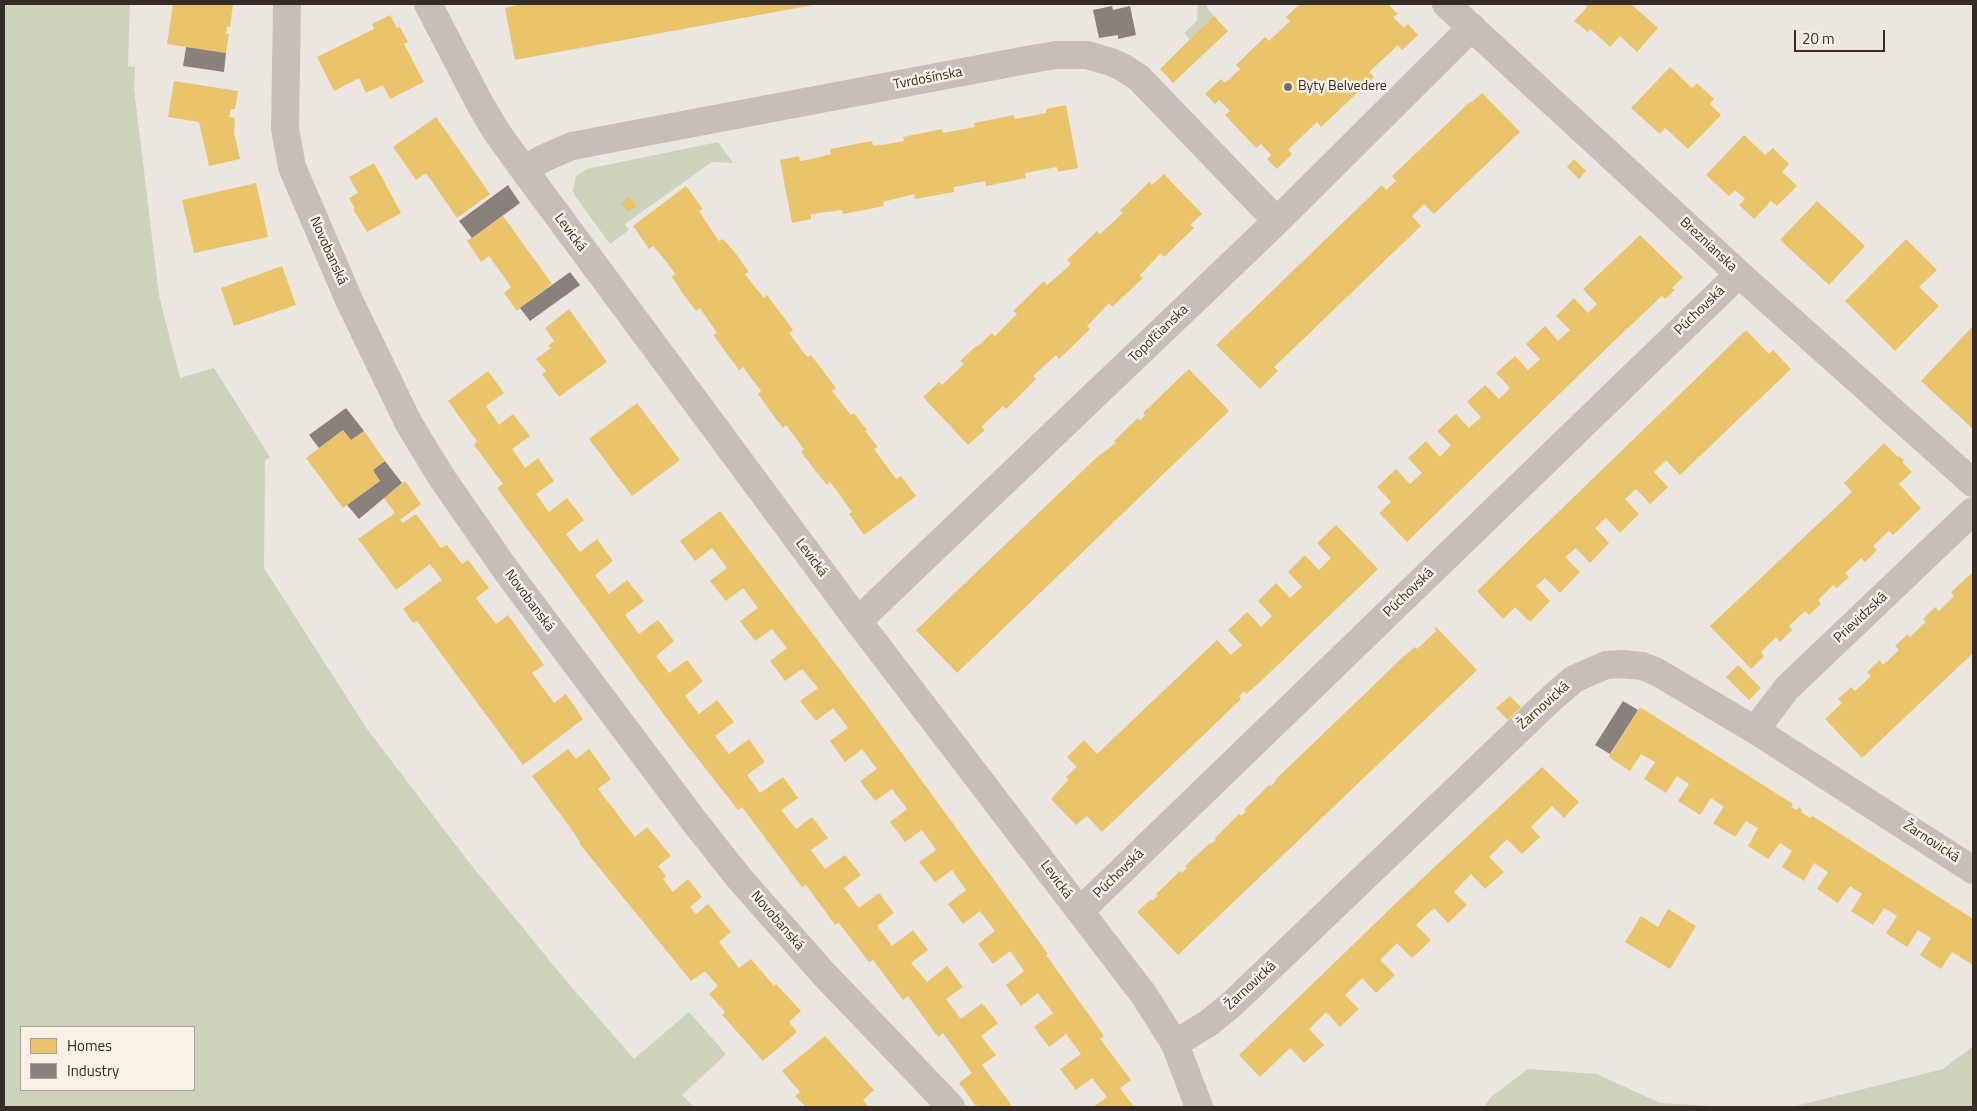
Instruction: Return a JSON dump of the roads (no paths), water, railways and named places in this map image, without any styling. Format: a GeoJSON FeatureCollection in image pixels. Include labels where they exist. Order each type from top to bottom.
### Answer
{"type":"FeatureCollection","features":[{"type":"Feature","properties":{"kind":"street","name":"Novobanská"},"geometry":{"type":"LineString","coordinates":[[287,4],[285,129],[292,167],[349,300],[409,424],[447,486],[508,573],[699,828],[739,878],[823,973],[951,1107]]}},
{"type":"Feature","properties":{"kind":"street","name":"Levická"},"geometry":{"type":"LineString","coordinates":[[428,4],[484,111],[524,170],[858,621],[1144,995],[1175,1044],[1199,1107]]}},
{"type":"Feature","properties":{"kind":"street","name":"Breznianska"},"geometry":{"type":"LineString","coordinates":[[1446,4],[1464,35],[1738,274],[1973,483]]}},
{"type":"Feature","properties":{"kind":"street","name":"Topoľčianska"},"geometry":{"type":"LineString","coordinates":[[858,621],[1277,221],[1464,35]]}},
{"type":"Feature","properties":{"kind":"street","name":"Tvrdošínska"},"geometry":{"type":"LineString","coordinates":[[524,170],[542,159],[572,146],[1032,59],[1056,55],[1087,55],[1111,62],[1139,78],[1277,221]]}},
{"type":"Feature","properties":{"kind":"street","name":"Púchovská"},"geometry":{"type":"LineString","coordinates":[[1080,911],[1738,274]]}},
{"type":"Feature","properties":{"kind":"street","name":"Prievidzská"},"geometry":{"type":"LineString","coordinates":[[1755,730],[1787,688],[1973,512]]}},
{"type":"Feature","properties":{"kind":"street","name":"Žarnovická"},"geometry":{"type":"LineString","coordinates":[[1175,1044],[1210,1022],[1232,1004],[1539,710],[1574,680],[1606,665],[1642,666],[1657,672],[1755,730],[1973,870]]}},
{"type":"Feature","properties":{"kind":"place","name":"Byty Belvedere"},"geometry":{"type":"Point","coordinates":[1288,87]}}]}
